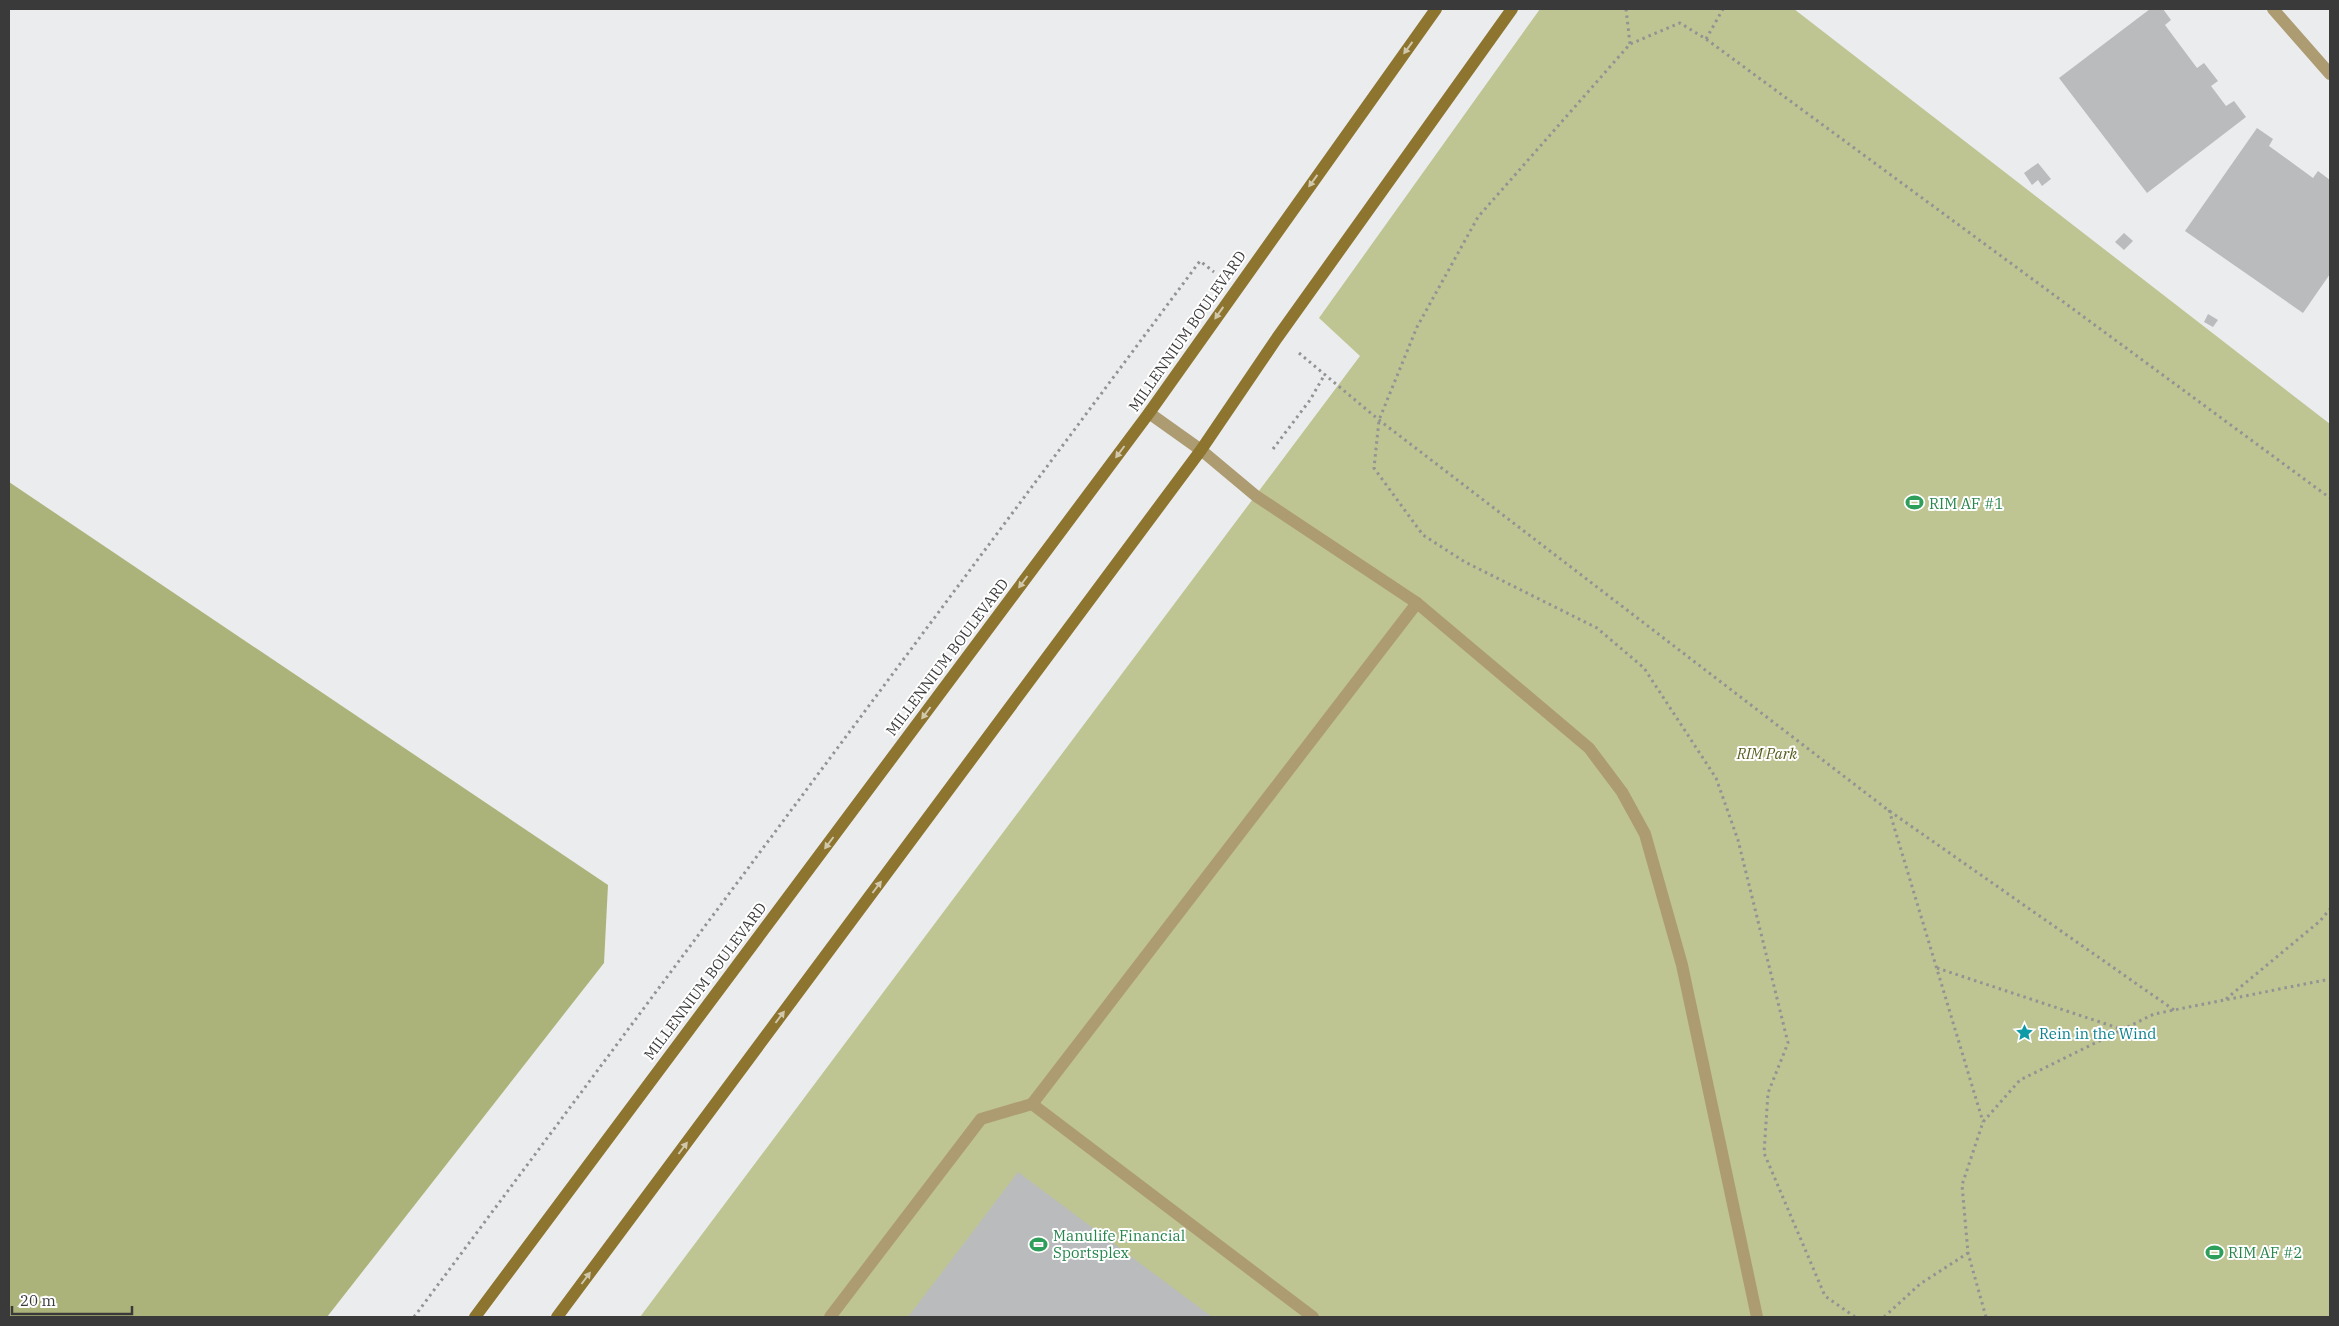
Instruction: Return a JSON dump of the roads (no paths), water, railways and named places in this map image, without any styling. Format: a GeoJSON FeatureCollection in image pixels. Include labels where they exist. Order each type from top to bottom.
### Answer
{"type":"FeatureCollection","features":[{"type":"Feature","properties":{"kind":"street","name":"MILLENNIUM BOULEVARD"},"geometry":{"type":"LineString","coordinates":[[475,1317],[1149,413],[1436,9]]}},
{"type":"Feature","properties":{"kind":"street"},"geometry":{"type":"LineString","coordinates":[[557,1317],[1201,450],[1276,338],[1512,9]]}},
{"type":"Feature","properties":{"kind":"street"},"geometry":{"type":"LineString","coordinates":[[2273,9],[2330,74]]}},
{"type":"Feature","properties":{"kind":"street"},"geometry":{"type":"LineString","coordinates":[[1149,413],[1201,450],[1256,496],[1417,603],[1589,748],[1622,792],[1645,834],[1682,965],[1757,1317]]}},
{"type":"Feature","properties":{"kind":"street"},"geometry":{"type":"LineString","coordinates":[[830,1317],[981,1119],[1032,1104],[1417,603]]}},
{"type":"Feature","properties":{"kind":"street"},"geometry":{"type":"LineString","coordinates":[[1032,1104],[1313,1317]]}},
{"type":"Feature","properties":{"kind":"place","name":"RIM AF #1"},"geometry":{"type":"Point","coordinates":[1915,503]}},
{"type":"Feature","properties":{"kind":"place","name":"Rein in the Wind"},"geometry":{"type":"Point","coordinates":[2025,1033]}},
{"type":"Feature","properties":{"kind":"place","name":"Manulife Financial Sportsplex"},"geometry":{"type":"Point","coordinates":[1039,1244]}},
{"type":"Feature","properties":{"kind":"place","name":"RIM AF #2"},"geometry":{"type":"Point","coordinates":[2214,1252]}},
{"type":"Feature","properties":{"kind":"park label","name":"RIM Park"},"geometry":{"type":"Point","coordinates":[1767,753]}}]}
